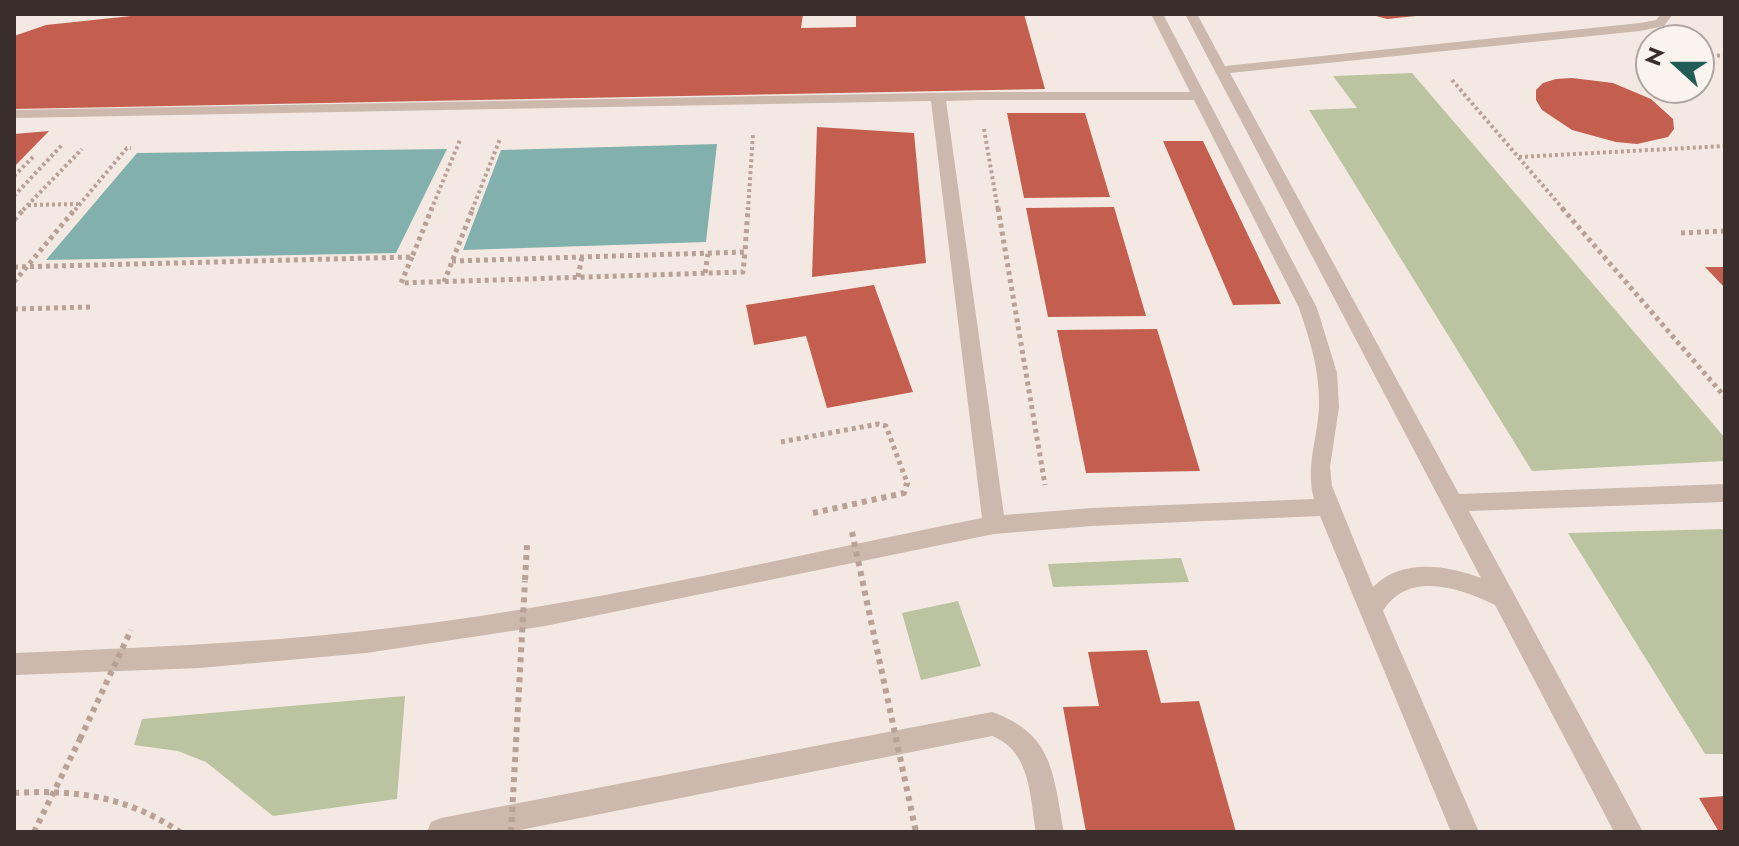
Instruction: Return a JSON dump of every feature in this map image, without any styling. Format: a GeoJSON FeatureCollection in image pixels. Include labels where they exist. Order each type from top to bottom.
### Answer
{"type":"FeatureCollection","features":[{"type":"Feature","properties":{"kind":"lane"},"geometry":{"type":"LineString","coordinates":[[1157,14],[1308,308],[1327,373],[1329,407],[1320,467],[1327,507],[1465,832]]}},
{"type":"Feature","properties":{"kind":"lane"},"geometry":{"type":"LineString","coordinates":[[1191,14],[1629,832]]}},
{"type":"Feature","properties":{"kind":"lane"},"geometry":{"type":"LineString","coordinates":[[1222,70],[1640,27],[1660,23],[1667,14]]}},
{"type":"Feature","properties":{"kind":"lane"},"geometry":{"type":"LineString","coordinates":[[14,114],[979,96],[1199,96]]}},
{"type":"Feature","properties":{"kind":"lane"},"geometry":{"type":"LineString","coordinates":[[938,97],[994,525]]}},
{"type":"Feature","properties":{"kind":"lane"},"geometry":{"type":"LineString","coordinates":[[1455,503],[1725,493]]}},
{"type":"Feature","properties":{"kind":"lane"},"geometry":{"type":"LineString","coordinates":[[14,664],[200,657],[366,642],[545,616],[994,525],[1092,517],[1327,507]]}},
{"type":"Feature","properties":{"kind":"lane"},"geometry":{"type":"LineString","coordinates":[[1371,609],[1385,589],[1410,578],[1439,576],[1473,583],[1506,599]]}},
{"type":"Feature","properties":{"kind":"lane"},"geometry":{"type":"LineString","coordinates":[[441,832],[992,724],[1007,727],[1030,747],[1050,832]]}},
{"type":"Feature","properties":{"kind":"path"},"geometry":{"type":"LineString","coordinates":[[1449,76],[1725,397]]}},
{"type":"Feature","properties":{"kind":"path"},"geometry":{"type":"LineString","coordinates":[[979,96],[1045,486],[1061,486]]}},
{"type":"Feature","properties":{"kind":"path"},"geometry":{"type":"LineString","coordinates":[[446,141],[462,140],[401,283],[743,272],[754,133],[738,133]]}},
{"type":"Feature","properties":{"kind":"path"},"geometry":{"type":"LineString","coordinates":[[444,282],[500,139],[487,139]]}},
{"type":"Feature","properties":{"kind":"path"},"geometry":{"type":"LineString","coordinates":[[1519,157],[1725,146]]}},
{"type":"Feature","properties":{"kind":"path"},"geometry":{"type":"LineString","coordinates":[[14,220],[80,149],[95,148]]}},
{"type":"Feature","properties":{"kind":"path"},"geometry":{"type":"LineString","coordinates":[[111,148],[143,148]]}},
{"type":"Feature","properties":{"kind":"path"},"geometry":{"type":"LineString","coordinates":[[14,282],[127,148]]}},
{"type":"Feature","properties":{"kind":"path"},"geometry":{"type":"LineString","coordinates":[[14,196],[55,152]]}},
{"type":"Feature","properties":{"kind":"path"},"geometry":{"type":"LineString","coordinates":[[14,176],[33,157]]}},
{"type":"Feature","properties":{"kind":"path"},"geometry":{"type":"LineString","coordinates":[[15,166],[23,166]]}},
{"type":"Feature","properties":{"kind":"path"},"geometry":{"type":"LineString","coordinates":[[27,205],[79,204]]}},
{"type":"Feature","properties":{"kind":"path"},"geometry":{"type":"LineString","coordinates":[[1681,233],[1725,231]]}},
{"type":"Feature","properties":{"kind":"path"},"geometry":{"type":"LineString","coordinates":[[452,261],[745,252]]}},
{"type":"Feature","properties":{"kind":"path"},"geometry":{"type":"LineString","coordinates":[[705,273],[708,254]]}},
{"type":"Feature","properties":{"kind":"path"},"geometry":{"type":"LineString","coordinates":[[14,267],[412,257]]}},
{"type":"Feature","properties":{"kind":"path"},"geometry":{"type":"LineString","coordinates":[[578,277],[582,257]]}},
{"type":"Feature","properties":{"kind":"path"},"geometry":{"type":"LineString","coordinates":[[14,309],[91,307]]}},
{"type":"Feature","properties":{"kind":"path"},"geometry":{"type":"LineString","coordinates":[[781,442],[878,424],[886,426],[890,432],[908,486],[904,493],[813,513]]}},
{"type":"Feature","properties":{"kind":"path"},"geometry":{"type":"LineString","coordinates":[[852,532],[916,832]]}},
{"type":"Feature","properties":{"kind":"path"},"geometry":{"type":"LineString","coordinates":[[511,832],[527,545]]}},
{"type":"Feature","properties":{"kind":"path"},"geometry":{"type":"LineString","coordinates":[[34,832],[131,630]]}},
{"type":"Feature","properties":{"kind":"path"},"geometry":{"type":"LineString","coordinates":[[14,793],[55,789],[113,797],[137,805],[180,832]]}},
{"type":"Feature","properties":{"kind":"green space"},"geometry":{"type":"Polygon","coordinates":[[[1412,73],[1725,438],[1725,461],[1532,471],[1309,110],[1357,108],[1333,76],[1412,73]]]}},
{"type":"Feature","properties":{"kind":"green space"},"geometry":{"type":"Polygon","coordinates":[[[1725,529],[1725,754],[1705,754],[1568,533],[1725,529]]]}},
{"type":"Feature","properties":{"kind":"green space"},"geometry":{"type":"Polygon","coordinates":[[[1181,558],[1189,582],[1053,587],[1048,564],[1181,558]]]}},
{"type":"Feature","properties":{"kind":"green space"},"geometry":{"type":"Polygon","coordinates":[[[958,601],[981,666],[921,680],[902,613],[958,601]]]}},
{"type":"Feature","properties":{"kind":"green space"},"geometry":{"type":"Polygon","coordinates":[[[405,696],[397,799],[273,816],[206,762],[178,751],[134,745],[142,719],[405,696]]]}},
{"type":"Feature","properties":{"kind":"water"},"geometry":{"type":"Polygon","coordinates":[[[717,144],[706,242],[463,250],[501,150],[717,144]]]}},
{"type":"Feature","properties":{"kind":"water"},"geometry":{"type":"Polygon","coordinates":[[[447,149],[396,253],[46,260],[137,153],[447,149]]]}},
{"type":"Feature","properties":{"kind":"building"},"geometry":{"type":"Polygon","coordinates":[[[150,14],[803,14],[801,28],[856,27],[856,14],[1024,14],[1045,89],[14,109],[14,36],[46,25],[150,14]]]}},
{"type":"Feature","properties":{"kind":"building"},"geometry":{"type":"Polygon","coordinates":[[[1369,14],[1416,14],[1416,16],[1387,19],[1369,14]]]}},
{"type":"Feature","properties":{"kind":"building"},"geometry":{"type":"Polygon","coordinates":[[[1556,79],[1613,83],[1635,92],[1635,104],[1656,104],[1673,119],[1674,129],[1668,137],[1637,144],[1616,142],[1572,130],[1542,110],[1536,100],[1536,90],[1543,83],[1556,79]]]}},
{"type":"Feature","properties":{"kind":"building"},"geometry":{"type":"Polygon","coordinates":[[[1007,113],[1085,113],[1110,197],[1024,198],[1007,113]]]}},
{"type":"Feature","properties":{"kind":"building"},"geometry":{"type":"Polygon","coordinates":[[[817,127],[914,133],[926,263],[812,277],[817,127]]]}},
{"type":"Feature","properties":{"kind":"building"},"geometry":{"type":"Polygon","coordinates":[[[49,131],[14,167],[14,134],[49,131]]]}},
{"type":"Feature","properties":{"kind":"building"},"geometry":{"type":"Polygon","coordinates":[[[1163,141],[1203,141],[1281,304],[1233,305],[1163,141]]]}},
{"type":"Feature","properties":{"kind":"building"},"geometry":{"type":"Polygon","coordinates":[[[1114,207],[1146,316],[1048,317],[1026,208],[1114,207]]]}},
{"type":"Feature","properties":{"kind":"building"},"geometry":{"type":"Polygon","coordinates":[[[1705,267],[1725,267],[1725,288],[1705,267]]]}},
{"type":"Feature","properties":{"kind":"building"},"geometry":{"type":"Polygon","coordinates":[[[874,285],[913,392],[827,408],[806,336],[754,345],[746,305],[874,285]]]}},
{"type":"Feature","properties":{"kind":"building"},"geometry":{"type":"Polygon","coordinates":[[[1157,329],[1200,471],[1086,473],[1057,330],[1157,329]]]}},
{"type":"Feature","properties":{"kind":"building"},"geometry":{"type":"Polygon","coordinates":[[[1147,650],[1161,703],[1199,701],[1236,832],[1086,832],[1063,707],[1099,706],[1088,652],[1147,650]]]}},
{"type":"Feature","properties":{"kind":"building"},"geometry":{"type":"Polygon","coordinates":[[[1725,796],[1725,832],[1719,832],[1699,798],[1725,796]]]}}]}
